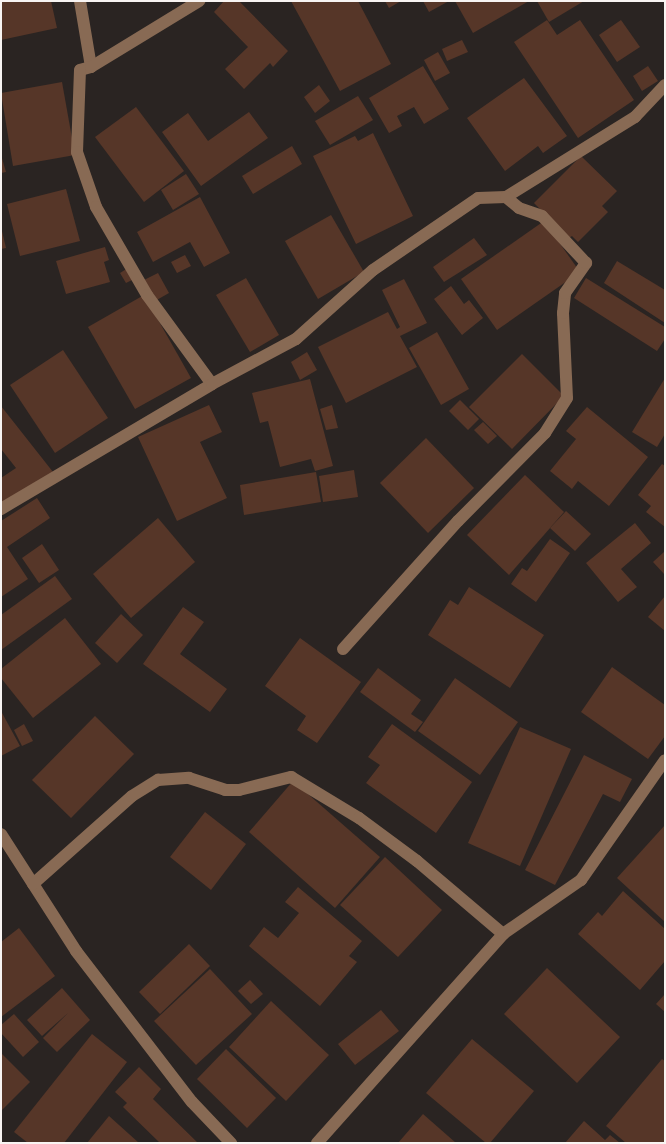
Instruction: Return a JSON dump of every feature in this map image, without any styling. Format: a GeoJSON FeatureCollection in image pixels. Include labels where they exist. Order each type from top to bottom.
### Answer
{"type":"FeatureCollection","features":[{"type":"Feature","properties":{"kind":"street"},"geometry":{"type":"LineString","coordinates":[[80,1],[91,67]]}},
{"type":"Feature","properties":{"kind":"street"},"geometry":{"type":"LineString","coordinates":[[199,1],[91,67],[80,70],[77,152],[96,207],[147,295],[212,384]]}},
{"type":"Feature","properties":{"kind":"street"},"geometry":{"type":"LineString","coordinates":[[1,509],[212,384],[296,339],[373,270],[478,198],[506,197],[635,117],[665,85]]}},
{"type":"Feature","properties":{"kind":"street"},"geometry":{"type":"LineString","coordinates":[[343,649],[458,521],[545,433],[567,398],[563,313],[565,293],[586,263],[542,216],[519,208],[506,197]]}},
{"type":"Feature","properties":{"kind":"street"},"geometry":{"type":"LineString","coordinates":[[317,1143],[503,934],[581,880],[665,760]]}},
{"type":"Feature","properties":{"kind":"street"},"geometry":{"type":"LineString","coordinates":[[33,884],[132,796],[158,780],[189,778],[226,790],[239,790],[291,777],[359,818],[417,861],[503,934]]}},
{"type":"Feature","properties":{"kind":"street"},"geometry":{"type":"LineString","coordinates":[[1,834],[76,951],[192,1102],[232,1143]]}},
{"type":"Feature","properties":{"kind":"building"},"geometry":{"type":"Polygon","coordinates":[[[1,1],[51,1],[57,28],[1,40],[1,1]]]}},
{"type":"Feature","properties":{"kind":"building"},"geometry":{"type":"Polygon","coordinates":[[[224,1],[239,1],[288,51],[273,67],[270,63],[244,89],[225,69],[248,47],[214,12],[224,1]]]}},
{"type":"Feature","properties":{"kind":"building"},"geometry":{"type":"Polygon","coordinates":[[[291,1],[358,1],[391,64],[340,91],[291,1]]]}},
{"type":"Feature","properties":{"kind":"building"},"geometry":{"type":"Polygon","coordinates":[[[385,1],[401,1],[389,8],[385,1]]]}},
{"type":"Feature","properties":{"kind":"building"},"geometry":{"type":"Polygon","coordinates":[[[423,1],[449,1],[429,12],[423,1]]]}},
{"type":"Feature","properties":{"kind":"building"},"geometry":{"type":"Polygon","coordinates":[[[455,1],[529,1],[473,33],[455,1]]]}},
{"type":"Feature","properties":{"kind":"building"},"geometry":{"type":"Polygon","coordinates":[[[537,1],[584,1],[549,22],[537,1]]]}},
{"type":"Feature","properties":{"kind":"building"},"geometry":{"type":"Polygon","coordinates":[[[547,20],[557,35],[580,20],[634,100],[578,138],[514,42],[547,20]]]}},
{"type":"Feature","properties":{"kind":"building"},"geometry":{"type":"Polygon","coordinates":[[[621,20],[640,47],[617,62],[599,35],[621,20]]]}},
{"type":"Feature","properties":{"kind":"building"},"geometry":{"type":"Polygon","coordinates":[[[462,40],[468,52],[447,61],[442,49],[462,40]]]}},
{"type":"Feature","properties":{"kind":"building"},"geometry":{"type":"Polygon","coordinates":[[[438,52],[450,73],[435,81],[424,60],[438,52]]]}},
{"type":"Feature","properties":{"kind":"building"},"geometry":{"type":"Polygon","coordinates":[[[423,66],[449,109],[424,124],[414,107],[397,116],[402,126],[389,133],[369,98],[423,66]]]}},
{"type":"Feature","properties":{"kind":"building"},"geometry":{"type":"Polygon","coordinates":[[[648,66],[658,81],[642,91],[633,76],[648,66]]]}},
{"type":"Feature","properties":{"kind":"building"},"geometry":{"type":"Polygon","coordinates":[[[524,78],[567,136],[543,153],[538,146],[505,171],[467,118],[524,78]]]}},
{"type":"Feature","properties":{"kind":"building"},"geometry":{"type":"Polygon","coordinates":[[[62,82],[75,155],[13,166],[1,93],[62,82]]]}},
{"type":"Feature","properties":{"kind":"building"},"geometry":{"type":"Polygon","coordinates":[[[319,85],[330,101],[315,113],[304,97],[319,85]]]}},
{"type":"Feature","properties":{"kind":"building"},"geometry":{"type":"Polygon","coordinates":[[[358,96],[373,120],[330,145],[315,121],[358,96]]]}},
{"type":"Feature","properties":{"kind":"building"},"geometry":{"type":"Polygon","coordinates":[[[136,107],[184,171],[144,202],[95,137],[136,107]]]}},
{"type":"Feature","properties":{"kind":"building"},"geometry":{"type":"Polygon","coordinates":[[[249,112],[268,138],[201,186],[162,132],[188,113],[208,141],[249,112]]]}},
{"type":"Feature","properties":{"kind":"building"},"geometry":{"type":"Polygon","coordinates":[[[373,133],[413,216],[356,244],[313,156],[355,136],[358,141],[373,133]]]}},
{"type":"Feature","properties":{"kind":"building"},"geometry":{"type":"Polygon","coordinates":[[[292,146],[302,164],[253,194],[242,176],[292,146]]]}},
{"type":"Feature","properties":{"kind":"building"},"geometry":{"type":"Polygon","coordinates":[[[1,155],[6,172],[1,173],[1,155]]]}},
{"type":"Feature","properties":{"kind":"building"},"geometry":{"type":"Polygon","coordinates":[[[581,156],[617,191],[602,206],[608,212],[578,242],[572,236],[569,238],[534,203],[581,156]]]}},
{"type":"Feature","properties":{"kind":"building"},"geometry":{"type":"Polygon","coordinates":[[[186,174],[199,194],[173,210],[161,190],[186,174]]]}},
{"type":"Feature","properties":{"kind":"building"},"geometry":{"type":"Polygon","coordinates":[[[66,189],[80,241],[20,256],[7,204],[66,189]]]}},
{"type":"Feature","properties":{"kind":"building"},"geometry":{"type":"Polygon","coordinates":[[[200,197],[230,253],[204,267],[190,242],[153,262],[137,232],[200,197]]]}},
{"type":"Feature","properties":{"kind":"building"},"geometry":{"type":"Polygon","coordinates":[[[331,215],[364,272],[318,299],[285,241],[331,215]]]}},
{"type":"Feature","properties":{"kind":"building"},"geometry":{"type":"Polygon","coordinates":[[[544,221],[580,272],[497,330],[461,279],[544,221]]]}},
{"type":"Feature","properties":{"kind":"building"},"geometry":{"type":"Polygon","coordinates":[[[1,227],[6,248],[1,249],[1,227]]]}},
{"type":"Feature","properties":{"kind":"building"},"geometry":{"type":"Polygon","coordinates":[[[474,238],[487,255],[444,282],[433,267],[474,238]]]}},
{"type":"Feature","properties":{"kind":"building"},"geometry":{"type":"Polygon","coordinates":[[[105,247],[109,260],[104,262],[110,282],[66,294],[56,261],[105,247]]]}},
{"type":"Feature","properties":{"kind":"building"},"geometry":{"type":"Polygon","coordinates":[[[185,255],[191,266],[177,273],[171,262],[185,255]]]}},
{"type":"Feature","properties":{"kind":"building"},"geometry":{"type":"Polygon","coordinates":[[[617,261],[665,290],[665,323],[604,283],[617,261]]]}},
{"type":"Feature","properties":{"kind":"building"},"geometry":{"type":"Polygon","coordinates":[[[128,268],[134,279],[126,283],[120,273],[128,268]]]}},
{"type":"Feature","properties":{"kind":"building"},"geometry":{"type":"Polygon","coordinates":[[[158,273],[169,293],[155,301],[144,280],[158,273]]]}},
{"type":"Feature","properties":{"kind":"building"},"geometry":{"type":"Polygon","coordinates":[[[246,278],[279,335],[250,352],[216,295],[246,278]]]}},
{"type":"Feature","properties":{"kind":"building"},"geometry":{"type":"Polygon","coordinates":[[[586,278],[665,327],[665,339],[657,351],[574,298],[586,278]]]}},
{"type":"Feature","properties":{"kind":"building"},"geometry":{"type":"Polygon","coordinates":[[[404,279],[427,323],[400,336],[417,367],[346,403],[318,347],[388,312],[397,329],[400,327],[382,290],[404,279]]]}},
{"type":"Feature","properties":{"kind":"building"},"geometry":{"type":"Polygon","coordinates":[[[451,286],[464,304],[469,300],[483,318],[462,335],[434,299],[451,286]]]}},
{"type":"Feature","properties":{"kind":"building"},"geometry":{"type":"Polygon","coordinates":[[[144,295],[191,378],[135,409],[88,327],[144,295]]]}},
{"type":"Feature","properties":{"kind":"building"},"geometry":{"type":"Polygon","coordinates":[[[437,332],[469,389],[441,405],[409,348],[437,332]]]}},
{"type":"Feature","properties":{"kind":"building"},"geometry":{"type":"Polygon","coordinates":[[[63,350],[108,418],[55,453],[10,385],[63,350]]]}},
{"type":"Feature","properties":{"kind":"building"},"geometry":{"type":"Polygon","coordinates":[[[307,352],[317,370],[300,380],[291,362],[307,352]]]}},
{"type":"Feature","properties":{"kind":"building"},"geometry":{"type":"Polygon","coordinates":[[[522,354],[564,396],[512,449],[469,407],[522,354]]]}},
{"type":"Feature","properties":{"kind":"building"},"geometry":{"type":"Polygon","coordinates":[[[665,378],[665,434],[657,447],[632,432],[665,378]]]}},
{"type":"Feature","properties":{"kind":"building"},"geometry":{"type":"Polygon","coordinates":[[[310,379],[333,466],[315,471],[311,459],[280,467],[268,421],[260,423],[252,393],[310,379]]]}},
{"type":"Feature","properties":{"kind":"building"},"geometry":{"type":"Polygon","coordinates":[[[460,400],[479,419],[468,430],[449,411],[460,400]]]}},
{"type":"Feature","properties":{"kind":"building"},"geometry":{"type":"Polygon","coordinates":[[[209,405],[222,432],[200,442],[227,498],[177,521],[138,437],[209,405]]]}},
{"type":"Feature","properties":{"kind":"building"},"geometry":{"type":"Polygon","coordinates":[[[332,405],[338,428],[326,430],[320,409],[332,405]]]}},
{"type":"Feature","properties":{"kind":"building"},"geometry":{"type":"Polygon","coordinates":[[[1,406],[53,472],[1,503],[1,478],[16,468],[1,449],[1,406]]]}},
{"type":"Feature","properties":{"kind":"building"},"geometry":{"type":"Polygon","coordinates":[[[587,407],[648,457],[609,506],[578,481],[572,489],[550,471],[576,439],[566,431],[587,407]]]}},
{"type":"Feature","properties":{"kind":"building"},"geometry":{"type":"Polygon","coordinates":[[[483,422],[497,436],[488,444],[474,430],[483,422]]]}},
{"type":"Feature","properties":{"kind":"building"},"geometry":{"type":"Polygon","coordinates":[[[426,438],[474,488],[428,533],[380,483],[426,438]]]}},
{"type":"Feature","properties":{"kind":"building"},"geometry":{"type":"Polygon","coordinates":[[[662,464],[665,466],[665,527],[646,512],[651,506],[638,495],[662,464]]]}},
{"type":"Feature","properties":{"kind":"building"},"geometry":{"type":"Polygon","coordinates":[[[354,470],[358,497],[323,502],[319,476],[354,470]]]}},
{"type":"Feature","properties":{"kind":"building"},"geometry":{"type":"Polygon","coordinates":[[[316,472],[321,502],[244,515],[240,485],[316,472]]]}},
{"type":"Feature","properties":{"kind":"building"},"geometry":{"type":"Polygon","coordinates":[[[525,475],[564,512],[509,575],[467,535],[525,475]]]}},
{"type":"Feature","properties":{"kind":"building"},"geometry":{"type":"Polygon","coordinates":[[[37,498],[50,518],[7,547],[28,579],[1,597],[1,521],[37,498]]]}},
{"type":"Feature","properties":{"kind":"building"},"geometry":{"type":"Polygon","coordinates":[[[566,511],[591,534],[575,551],[550,528],[566,511]]]}},
{"type":"Feature","properties":{"kind":"building"},"geometry":{"type":"Polygon","coordinates":[[[158,518],[195,562],[131,618],[93,574],[158,518]]]}},
{"type":"Feature","properties":{"kind":"building"},"geometry":{"type":"Polygon","coordinates":[[[635,523],[651,543],[621,569],[637,587],[618,602],[586,563],[635,523]]]}},
{"type":"Feature","properties":{"kind":"building"},"geometry":{"type":"Polygon","coordinates":[[[550,539],[570,553],[536,602],[511,584],[522,568],[527,571],[550,539]]]}},
{"type":"Feature","properties":{"kind":"building"},"geometry":{"type":"Polygon","coordinates":[[[42,544],[59,570],[39,583],[22,558],[42,544]]]}},
{"type":"Feature","properties":{"kind":"building"},"geometry":{"type":"Polygon","coordinates":[[[665,551],[665,575],[653,562],[665,551]]]}},
{"type":"Feature","properties":{"kind":"building"},"geometry":{"type":"Polygon","coordinates":[[[55,576],[72,599],[1,650],[1,615],[55,576]]]}},
{"type":"Feature","properties":{"kind":"building"},"geometry":{"type":"Polygon","coordinates":[[[469,587],[544,635],[510,688],[428,635],[450,600],[458,605],[469,587]]]}},
{"type":"Feature","properties":{"kind":"building"},"geometry":{"type":"Polygon","coordinates":[[[665,596],[665,631],[648,617],[665,596]]]}},
{"type":"Feature","properties":{"kind":"building"},"geometry":{"type":"Polygon","coordinates":[[[183,607],[204,622],[180,654],[227,689],[210,712],[143,664],[183,607]]]}},
{"type":"Feature","properties":{"kind":"building"},"geometry":{"type":"Polygon","coordinates":[[[121,614],[143,635],[117,663],[95,643],[121,614]]]}},
{"type":"Feature","properties":{"kind":"building"},"geometry":{"type":"Polygon","coordinates":[[[65,618],[101,664],[33,718],[1,678],[1,669],[65,618]]]}},
{"type":"Feature","properties":{"kind":"building"},"geometry":{"type":"Polygon","coordinates":[[[300,638],[361,682],[317,743],[297,730],[306,716],[265,686],[300,638]]]}},
{"type":"Feature","properties":{"kind":"building"},"geometry":{"type":"Polygon","coordinates":[[[612,667],[665,705],[665,736],[648,759],[581,712],[612,667]]]}},
{"type":"Feature","properties":{"kind":"building"},"geometry":{"type":"Polygon","coordinates":[[[378,668],[421,700],[411,714],[423,722],[415,732],[360,692],[378,668]]]}},
{"type":"Feature","properties":{"kind":"building"},"geometry":{"type":"Polygon","coordinates":[[[455,678],[518,722],[480,775],[418,731],[455,678]]]}},
{"type":"Feature","properties":{"kind":"building"},"geometry":{"type":"Polygon","coordinates":[[[1,711],[20,746],[1,756],[1,711]]]}},
{"type":"Feature","properties":{"kind":"building"},"geometry":{"type":"Polygon","coordinates":[[[95,716],[134,754],[71,818],[32,780],[95,716]]]}},
{"type":"Feature","properties":{"kind":"building"},"geometry":{"type":"Polygon","coordinates":[[[24,724],[33,741],[22,746],[14,730],[24,724]]]}},
{"type":"Feature","properties":{"kind":"building"},"geometry":{"type":"Polygon","coordinates":[[[392,724],[472,782],[436,833],[366,783],[380,765],[368,757],[392,724]]]}},
{"type":"Feature","properties":{"kind":"building"},"geometry":{"type":"Polygon","coordinates":[[[520,727],[571,749],[520,866],[468,843],[520,727]]]}},
{"type":"Feature","properties":{"kind":"building"},"geometry":{"type":"Polygon","coordinates":[[[584,755],[632,779],[620,802],[603,794],[555,885],[525,870],[584,755]]]}},
{"type":"Feature","properties":{"kind":"building"},"geometry":{"type":"Polygon","coordinates":[[[293,781],[380,857],[335,908],[249,832],[293,781]]]}},
{"type":"Feature","properties":{"kind":"building"},"geometry":{"type":"Polygon","coordinates":[[[205,812],[246,844],[211,890],[170,857],[205,812]]]}},
{"type":"Feature","properties":{"kind":"building"},"geometry":{"type":"Polygon","coordinates":[[[665,825],[665,922],[617,878],[665,825]]]}},
{"type":"Feature","properties":{"kind":"building"},"geometry":{"type":"Polygon","coordinates":[[[385,857],[442,910],[398,957],[340,905],[385,857]]]}},
{"type":"Feature","properties":{"kind":"building"},"geometry":{"type":"Polygon","coordinates":[[[298,887],[362,941],[349,956],[357,962],[320,1006],[249,946],[264,927],[278,938],[299,913],[285,902],[298,887]]]}},
{"type":"Feature","properties":{"kind":"building"},"geometry":{"type":"Polygon","coordinates":[[[623,891],[665,929],[665,961],[640,990],[578,934],[598,912],[602,916],[623,891]]]}},
{"type":"Feature","properties":{"kind":"building"},"geometry":{"type":"Polygon","coordinates":[[[19,928],[55,976],[1,1017],[1,942],[19,928]]]}},
{"type":"Feature","properties":{"kind":"building"},"geometry":{"type":"Polygon","coordinates":[[[189,944],[210,966],[160,1014],[139,992],[189,944]]]}},
{"type":"Feature","properties":{"kind":"building"},"geometry":{"type":"Polygon","coordinates":[[[547,968],[620,1037],[577,1083],[504,1014],[547,968]]]}},
{"type":"Feature","properties":{"kind":"building"},"geometry":{"type":"Polygon","coordinates":[[[210,969],[252,1014],[196,1065],[154,1021],[210,969]]]}},
{"type":"Feature","properties":{"kind":"building"},"geometry":{"type":"Polygon","coordinates":[[[250,980],[263,994],[251,1004],[238,991],[250,980]]]}},
{"type":"Feature","properties":{"kind":"building"},"geometry":{"type":"Polygon","coordinates":[[[62,988],[90,1020],[57,1052],[43,1038],[68,1013],[42,1036],[27,1020],[62,988]]]}},
{"type":"Feature","properties":{"kind":"building"},"geometry":{"type":"Polygon","coordinates":[[[665,994],[665,1012],[656,1004],[665,994]]]}},
{"type":"Feature","properties":{"kind":"building"},"geometry":{"type":"Polygon","coordinates":[[[271,1001],[329,1055],[286,1101],[229,1047],[271,1001]]]}},
{"type":"Feature","properties":{"kind":"building"},"geometry":{"type":"Polygon","coordinates":[[[381,1010],[399,1031],[355,1065],[338,1044],[381,1010]]]}},
{"type":"Feature","properties":{"kind":"building"},"geometry":{"type":"Polygon","coordinates":[[[14,1014],[39,1042],[23,1057],[1,1033],[1,1025],[14,1014]]]}},
{"type":"Feature","properties":{"kind":"building"},"geometry":{"type":"Polygon","coordinates":[[[92,1034],[127,1062],[64,1143],[28,1143],[14,1132],[92,1034]]]}},
{"type":"Feature","properties":{"kind":"building"},"geometry":{"type":"Polygon","coordinates":[[[472,1039],[534,1091],[490,1143],[486,1143],[426,1093],[472,1039]]]}},
{"type":"Feature","properties":{"kind":"building"},"geometry":{"type":"Polygon","coordinates":[[[226,1049],[276,1098],[247,1128],[197,1079],[226,1049]]]}},
{"type":"Feature","properties":{"kind":"building"},"geometry":{"type":"Polygon","coordinates":[[[1,1053],[30,1082],[1,1111],[1,1053]]]}},
{"type":"Feature","properties":{"kind":"building"},"geometry":{"type":"Polygon","coordinates":[[[662,1059],[665,1061],[665,1143],[626,1143],[606,1126],[662,1059]]]}},
{"type":"Feature","properties":{"kind":"building"},"geometry":{"type":"Polygon","coordinates":[[[139,1067],[161,1089],[153,1099],[198,1143],[160,1143],[123,1107],[127,1103],[115,1092],[139,1067]]]}},
{"type":"Feature","properties":{"kind":"building"},"geometry":{"type":"Polygon","coordinates":[[[423,1114],[456,1143],[398,1143],[423,1114]]]}},
{"type":"Feature","properties":{"kind":"building"},"geometry":{"type":"Polygon","coordinates":[[[109,1116],[139,1143],[87,1143],[109,1116]]]}},
{"type":"Feature","properties":{"kind":"building"},"geometry":{"type":"Polygon","coordinates":[[[584,1121],[605,1140],[610,1135],[620,1143],[565,1143],[584,1121]]]}}]}
